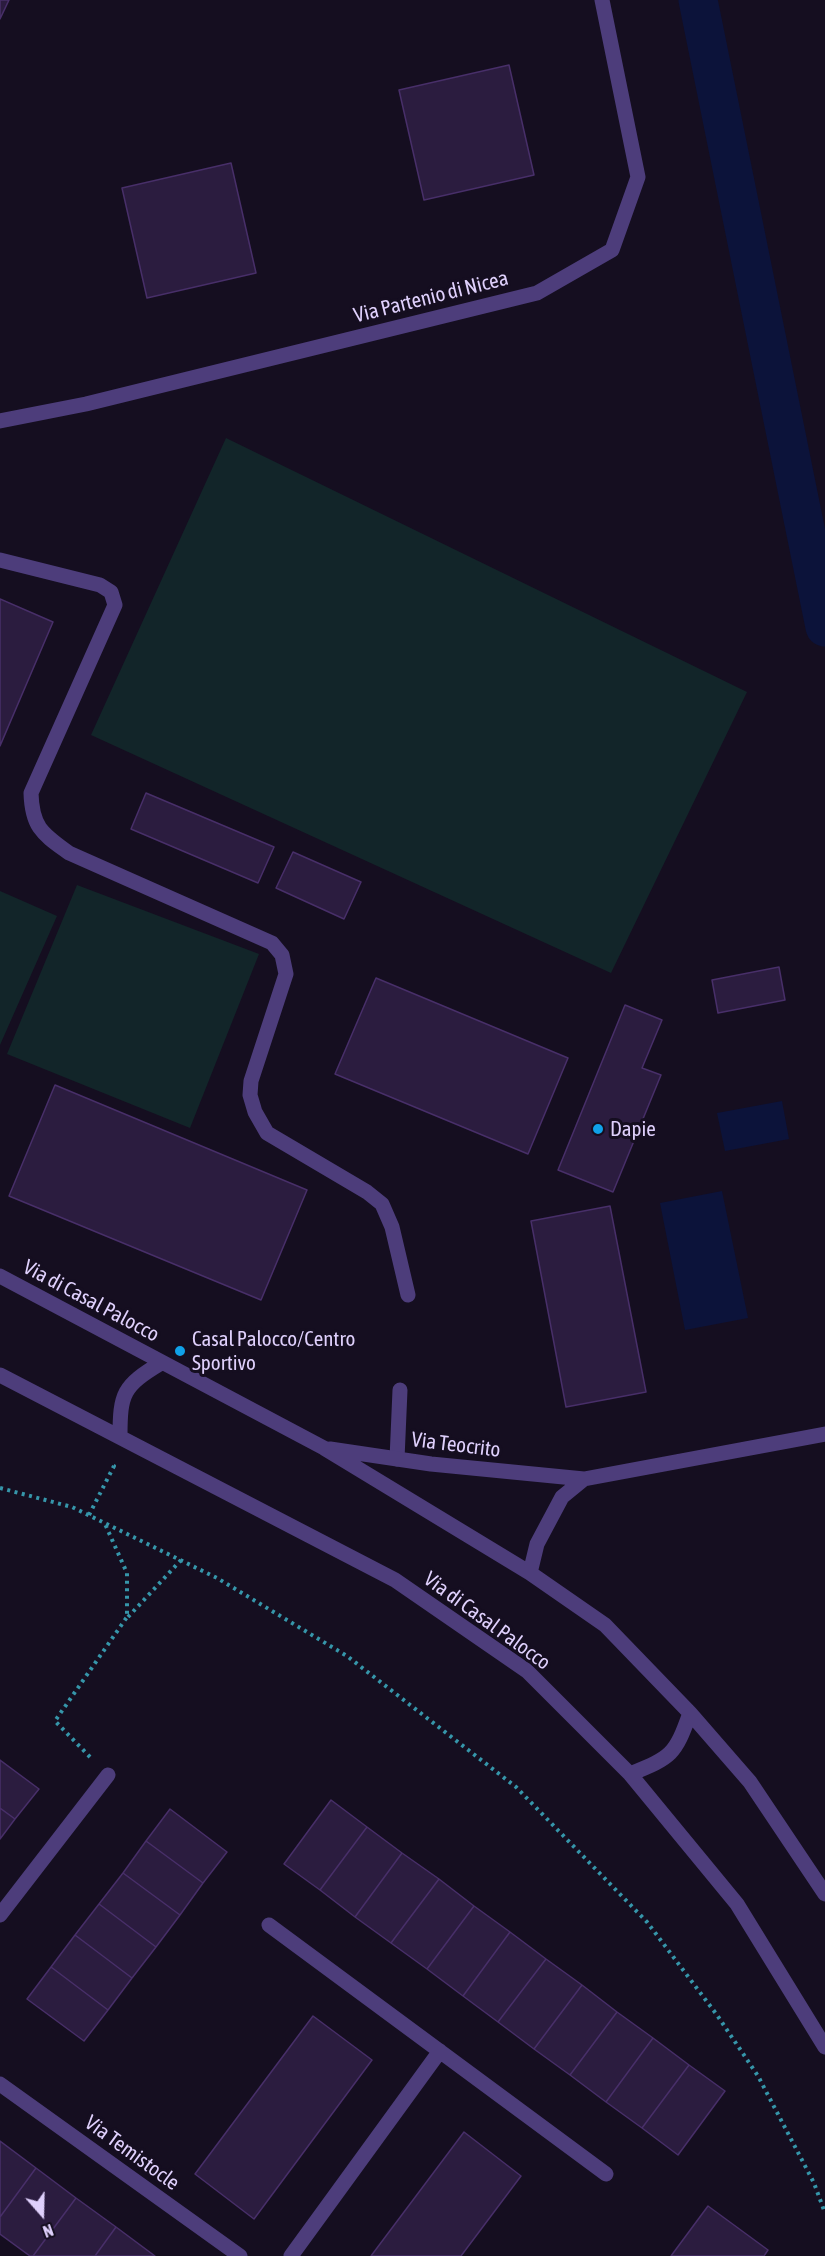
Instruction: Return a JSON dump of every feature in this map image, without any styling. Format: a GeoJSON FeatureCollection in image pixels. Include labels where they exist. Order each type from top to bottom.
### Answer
{"type":"FeatureCollection","features":[{"type":"Feature","properties":{"kind":"street","name":"Via Partenio di Nicea"},"geometry":{"type":"LineString","coordinates":[[0,421],[86,404],[537,293],[612,250],[638,177],[602,0]]}},
{"type":"Feature","properties":{"kind":"street"},"geometry":{"type":"LineString","coordinates":[[0,560],[100,585],[111,592],[115,605],[31,794],[32,808],[41,833],[69,853],[272,944],[282,955],[286,974],[251,1081],[250,1095],[255,1112],[267,1133],[367,1192],[382,1204],[392,1227],[408,1295]]}},
{"type":"Feature","properties":{"kind":"street","name":"Via di Casal Palocco"},"geometry":{"type":"LineString","coordinates":[[0,1276],[324,1448],[530,1573],[605,1624],[690,1713],[750,1782],[825,1894]]}},
{"type":"Feature","properties":{"kind":"street"},"geometry":{"type":"LineString","coordinates":[[120,1437],[120,1405],[124,1396],[134,1379],[161,1363]]}},
{"type":"Feature","properties":{"kind":"street","name":"Via di Casal Palocco"},"geometry":{"type":"LineString","coordinates":[[0,1375],[395,1580],[527,1671],[630,1774],[737,1904],[825,2048]]}},
{"type":"Feature","properties":{"kind":"street"},"geometry":{"type":"LineString","coordinates":[[398,1459],[400,1390]]}},
{"type":"Feature","properties":{"kind":"street","name":"Via Teocrito"},"geometry":{"type":"LineString","coordinates":[[324,1448],[398,1459],[584,1479],[825,1434]]}},
{"type":"Feature","properties":{"kind":"street","name":"Via Teocrito"},"geometry":{"type":"LineString","coordinates":[[530,1573],[537,1544],[562,1497],[584,1479]]}},
{"type":"Feature","properties":{"kind":"street"},"geometry":{"type":"LineString","coordinates":[[630,1774],[655,1764],[678,1748],[690,1713]]}},
{"type":"Feature","properties":{"kind":"street"},"geometry":{"type":"LineString","coordinates":[[0,1915],[108,1775]]}},
{"type":"Feature","properties":{"kind":"street"},"geometry":{"type":"LineString","coordinates":[[269,1925],[606,2174]]}},
{"type":"Feature","properties":{"kind":"street"},"geometry":{"type":"LineString","coordinates":[[291,2256],[440,2051]]}},
{"type":"Feature","properties":{"kind":"street","name":"Via Temistocle"},"geometry":{"type":"LineString","coordinates":[[0,2084],[240,2256]]}},
{"type":"Feature","properties":{"kind":"path"},"geometry":{"type":"LineString","coordinates":[[88,1515],[114,1466],[104,1460]]}},
{"type":"Feature","properties":{"kind":"path"},"geometry":{"type":"LineString","coordinates":[[0,1488],[72,1507],[217,1578],[347,1656],[516,1787],[647,1922],[740,2050],[758,2076],[814,2183],[825,2213]]}},
{"type":"Feature","properties":{"kind":"path"},"geometry":{"type":"LineString","coordinates":[[105,1523],[127,1573],[127,1617]]}},
{"type":"Feature","properties":{"kind":"path"},"geometry":{"type":"LineString","coordinates":[[108,1775],[56,1721],[127,1617],[181,1560]]}},
{"type":"Feature","properties":{"kind":"green space"},"geometry":{"type":"Polygon","coordinates":[[[226,438],[747,692],[611,973],[91,735],[226,438]]]}},
{"type":"Feature","properties":{"kind":"green space"},"geometry":{"type":"Polygon","coordinates":[[[77,885],[259,954],[190,1128],[7,1054],[77,885]]]}},
{"type":"Feature","properties":{"kind":"green space"},"geometry":{"type":"Polygon","coordinates":[[[0,891],[57,916],[0,1045],[0,891]]]}},
{"type":"Feature","properties":{"kind":"shaded area"},"geometry":{"type":"Polygon","coordinates":[[[782,1101],[789,1139],[725,1151],[717,1113],[782,1101]]]}},
{"type":"Feature","properties":{"kind":"shaded area"},"geometry":{"type":"Polygon","coordinates":[[[722,1191],[748,1318],[685,1330],[660,1203],[722,1191]]]}},
{"type":"Feature","properties":{"kind":"building"},"geometry":{"type":"Polygon","coordinates":[[[0,0],[9,0],[0,19],[0,0]]]}},
{"type":"Feature","properties":{"kind":"building"},"geometry":{"type":"Polygon","coordinates":[[[509,65],[534,175],[424,200],[399,90],[509,65]]]}},
{"type":"Feature","properties":{"kind":"building"},"geometry":{"type":"Polygon","coordinates":[[[231,163],[256,273],[147,298],[122,188],[231,163]]]}},
{"type":"Feature","properties":{"kind":"building"},"geometry":{"type":"Polygon","coordinates":[[[0,599],[53,622],[0,746],[0,599]]]}},
{"type":"Feature","properties":{"kind":"building"},"geometry":{"type":"Polygon","coordinates":[[[146,793],[274,847],[258,883],[131,829],[146,793]]]}},
{"type":"Feature","properties":{"kind":"building"},"geometry":{"type":"Polygon","coordinates":[[[293,852],[361,882],[344,919],[276,888],[293,852]]]}},
{"type":"Feature","properties":{"kind":"building"},"geometry":{"type":"Polygon","coordinates":[[[779,967],[785,1000],[718,1013],[712,980],[779,967]]]}},
{"type":"Feature","properties":{"kind":"building"},"geometry":{"type":"Polygon","coordinates":[[[376,978],[568,1058],[528,1154],[335,1074],[376,978]]]}},
{"type":"Feature","properties":{"kind":"building"},"geometry":{"type":"Polygon","coordinates":[[[625,1005],[662,1020],[642,1068],[661,1075],[613,1192],[558,1170],[625,1005]]]}},
{"type":"Feature","properties":{"kind":"building"},"geometry":{"type":"Polygon","coordinates":[[[55,1085],[307,1190],[261,1300],[9,1196],[55,1085]]]}},
{"type":"Feature","properties":{"kind":"building"},"geometry":{"type":"Polygon","coordinates":[[[610,1206],[646,1392],[566,1407],[531,1221],[610,1206]]]}},
{"type":"Feature","properties":{"kind":"building"},"geometry":{"type":"Polygon","coordinates":[[[0,1760],[39,1789],[15,1819],[0,1808],[0,1760]]]}},
{"type":"Feature","properties":{"kind":"building"},"geometry":{"type":"Polygon","coordinates":[[[331,1800],[367,1827],[320,1890],[284,1864],[331,1800]]]}},
{"type":"Feature","properties":{"kind":"building"},"geometry":{"type":"Polygon","coordinates":[[[0,1808],[15,1819],[0,1839],[0,1808]]]}},
{"type":"Feature","properties":{"kind":"building"},"geometry":{"type":"Polygon","coordinates":[[[170,1809],[227,1852],[203,1883],[146,1841],[170,1809]]]}},
{"type":"Feature","properties":{"kind":"building"},"geometry":{"type":"Polygon","coordinates":[[[367,1827],[402,1853],[355,1917],[320,1890],[367,1827]]]}},
{"type":"Feature","properties":{"kind":"building"},"geometry":{"type":"Polygon","coordinates":[[[146,1841],[203,1883],[180,1915],[123,1873],[146,1841]]]}},
{"type":"Feature","properties":{"kind":"building"},"geometry":{"type":"Polygon","coordinates":[[[402,1853],[439,1879],[391,1943],[355,1917],[402,1853]]]}},
{"type":"Feature","properties":{"kind":"building"},"geometry":{"type":"Polygon","coordinates":[[[123,1873],[180,1915],[156,1947],[99,1904],[123,1873]]]}},
{"type":"Feature","properties":{"kind":"building"},"geometry":{"type":"Polygon","coordinates":[[[439,1879],[474,1906],[427,1969],[391,1943],[439,1879]]]}},
{"type":"Feature","properties":{"kind":"building"},"geometry":{"type":"Polygon","coordinates":[[[99,1904],[156,1947],[132,1978],[75,1935],[99,1904]]]}},
{"type":"Feature","properties":{"kind":"building"},"geometry":{"type":"Polygon","coordinates":[[[474,1906],[510,1932],[463,1996],[427,1969],[474,1906]]]}},
{"type":"Feature","properties":{"kind":"building"},"geometry":{"type":"Polygon","coordinates":[[[510,1932],[546,1959],[498,2022],[463,1996],[510,1932]]]}},
{"type":"Feature","properties":{"kind":"building"},"geometry":{"type":"Polygon","coordinates":[[[75,1935],[132,1978],[108,2010],[51,1967],[75,1935]]]}},
{"type":"Feature","properties":{"kind":"building"},"geometry":{"type":"Polygon","coordinates":[[[546,1959],[582,1985],[534,2049],[498,2022],[546,1959]]]}},
{"type":"Feature","properties":{"kind":"building"},"geometry":{"type":"Polygon","coordinates":[[[51,1967],[108,2010],[84,2041],[27,1999],[51,1967]]]}},
{"type":"Feature","properties":{"kind":"building"},"geometry":{"type":"Polygon","coordinates":[[[582,1985],[617,2012],[570,2075],[534,2049],[582,1985]]]}},
{"type":"Feature","properties":{"kind":"building"},"geometry":{"type":"Polygon","coordinates":[[[617,2012],[653,2038],[606,2102],[570,2075],[617,2012]]]}},
{"type":"Feature","properties":{"kind":"building"},"geometry":{"type":"Polygon","coordinates":[[[313,2016],[372,2060],[254,2219],[195,2174],[313,2016]]]}},
{"type":"Feature","properties":{"kind":"building"},"geometry":{"type":"Polygon","coordinates":[[[653,2038],[689,2065],[642,2128],[606,2102],[653,2038]]]}},
{"type":"Feature","properties":{"kind":"building"},"geometry":{"type":"Polygon","coordinates":[[[689,2065],[725,2091],[678,2155],[642,2128],[689,2065]]]}},
{"type":"Feature","properties":{"kind":"building"},"geometry":{"type":"Polygon","coordinates":[[[464,2132],[521,2176],[461,2256],[371,2256],[464,2132]]]}},
{"type":"Feature","properties":{"kind":"building"},"geometry":{"type":"Polygon","coordinates":[[[0,2141],[36,2168],[0,2217],[0,2141]]]}},
{"type":"Feature","properties":{"kind":"building"},"geometry":{"type":"Polygon","coordinates":[[[36,2168],[76,2198],[33,2256],[30,2256],[0,2234],[0,2217],[36,2168]]]}},
{"type":"Feature","properties":{"kind":"building"},"geometry":{"type":"Polygon","coordinates":[[[76,2198],[116,2227],[95,2256],[33,2256],[76,2198]]]}},
{"type":"Feature","properties":{"kind":"building"},"geometry":{"type":"Polygon","coordinates":[[[708,2206],[768,2250],[764,2256],[671,2256],[708,2206]]]}},
{"type":"Feature","properties":{"kind":"building"},"geometry":{"type":"Polygon","coordinates":[[[116,2227],[155,2256],[95,2256],[116,2227]]]}},
{"type":"Feature","properties":{"kind":"waterway"},"geometry":{"type":"LineString","coordinates":[[698,0],[825,627]]}},
{"type":"Feature","properties":{"kind":"place","name":"Dapie"},"geometry":{"type":"Point","coordinates":[598,1129]}},
{"type":"Feature","properties":{"kind":"place","name":"Casal Palocco/Centro Sportivo"},"geometry":{"type":"Point","coordinates":[180,1351]}}]}
